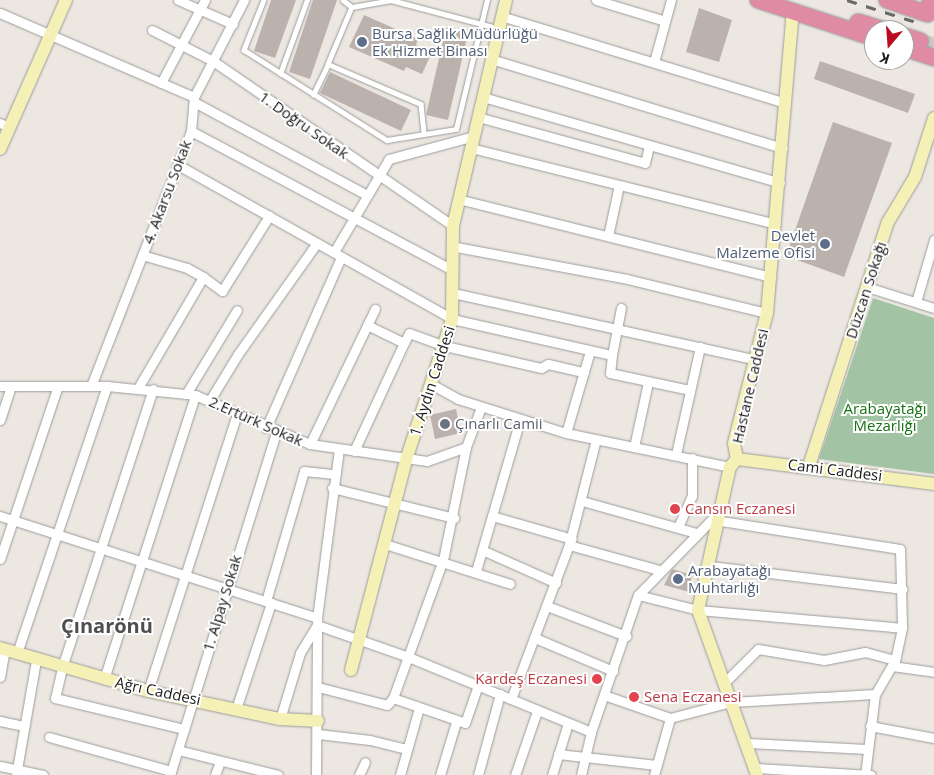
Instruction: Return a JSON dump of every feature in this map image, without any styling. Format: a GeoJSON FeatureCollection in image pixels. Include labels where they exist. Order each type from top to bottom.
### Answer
{"type":"FeatureCollection","features":[{"type":"Feature","properties":{"kind":"highway"},"geometry":{"type":"LineString","coordinates":[[758,0],[791,6],[864,25]]}},
{"type":"Feature","properties":{"kind":"highway"},"geometry":{"type":"LineString","coordinates":[[887,0],[930,4]]}},
{"type":"Feature","properties":{"kind":"highway"},"geometry":{"type":"LineString","coordinates":[[791,6],[864,34]]}},
{"type":"Feature","properties":{"kind":"highway"},"geometry":{"type":"LineString","coordinates":[[914,39],[920,41]]}},
{"type":"Feature","properties":{"kind":"highway"},"geometry":{"type":"LineString","coordinates":[[914,51],[934,58]]}},
{"type":"Feature","properties":{"kind":"main road"},"geometry":{"type":"LineString","coordinates":[[0,149],[5,125],[52,34],[66,0]]}},
{"type":"Feature","properties":{"kind":"main road","name":"1. Aydın Caddesi"},"geometry":{"type":"LineString","coordinates":[[351,670],[397,502],[406,460],[445,346],[452,319],[451,246],[453,226],[506,0]]}},
{"type":"Feature","properties":{"kind":"main road","name":"Hastane Caddesi"},"geometry":{"type":"LineString","coordinates":[[698,610],[722,515],[733,463],[734,443],[757,360],[767,313],[783,148],[791,6]]}},
{"type":"Feature","properties":{"kind":"main road","name":"Düzcan Sokağı"},"geometry":{"type":"LineString","coordinates":[[809,466],[888,222],[915,176],[934,118]]}},
{"type":"Feature","properties":{"kind":"main road","name":"Cami Caddesi"},"geometry":{"type":"LineString","coordinates":[[733,463],[809,466],[934,484]]}},
{"type":"Feature","properties":{"kind":"main road"},"geometry":{"type":"LineString","coordinates":[[698,610],[748,743],[756,772]]}},
{"type":"Feature","properties":{"kind":"main road","name":"Ağrı Caddesi"},"geometry":{"type":"LineString","coordinates":[[7,650],[62,668],[148,691],[194,698],[318,728]]}},
{"type":"Feature","properties":{"kind":"street"},"geometry":{"type":"LineString","coordinates":[[178,0],[233,24]]}},
{"type":"Feature","properties":{"kind":"street"},"geometry":{"type":"LineString","coordinates":[[161,83],[205,0]]}},
{"type":"Feature","properties":{"kind":"street","name":"4. Akarsu Sokak"},"geometry":{"type":"LineString","coordinates":[[91,386],[191,131],[195,100],[244,0]]}},
{"type":"Feature","properties":{"kind":"street"},"geometry":{"type":"LineString","coordinates":[[596,0],[665,21]]}},
{"type":"Feature","properties":{"kind":"street"},"geometry":{"type":"LineString","coordinates":[[654,62],[671,0]]}},
{"type":"Feature","properties":{"kind":"street"},"geometry":{"type":"LineString","coordinates":[[0,13],[161,83],[364,194]]}},
{"type":"Feature","properties":{"kind":"street"},"geometry":{"type":"LineString","coordinates":[[500,22],[654,62],[786,103]]}},
{"type":"Feature","properties":{"kind":"street","name":"1. Doğru Sokak"},"geometry":{"type":"LineString","coordinates":[[152,30],[213,61],[376,177],[453,226]]}},
{"type":"Feature","properties":{"kind":"street"},"geometry":{"type":"LineString","coordinates":[[491,59],[783,148]]}},
{"type":"Feature","properties":{"kind":"street"},"geometry":{"type":"LineString","coordinates":[[483,97],[780,183]]}},
{"type":"Feature","properties":{"kind":"street"},"geometry":{"type":"LineString","coordinates":[[478,117],[645,163],[649,145]]}},
{"type":"Feature","properties":{"kind":"street"},"geometry":{"type":"LineString","coordinates":[[191,131],[452,270]]}},
{"type":"Feature","properties":{"kind":"street"},"geometry":{"type":"LineString","coordinates":[[266,428],[353,216],[364,194],[389,159],[472,142],[619,185],[776,224]]}},
{"type":"Feature","properties":{"kind":"street"},"geometry":{"type":"LineString","coordinates":[[178,165],[452,319],[612,355]]}},
{"type":"Feature","properties":{"kind":"street"},"geometry":{"type":"LineString","coordinates":[[608,236],[619,185]]}},
{"type":"Feature","properties":{"kind":"street"},"geometry":{"type":"LineString","coordinates":[[458,199],[771,276]]}},
{"type":"Feature","properties":{"kind":"street"},"geometry":{"type":"LineString","coordinates":[[142,255],[187,268],[222,291],[269,216]]}},
{"type":"Feature","properties":{"kind":"street"},"geometry":{"type":"LineString","coordinates":[[916,302],[934,240]]}},
{"type":"Feature","properties":{"kind":"street"},"geometry":{"type":"LineString","coordinates":[[210,400],[238,354],[317,243]]}},
{"type":"Feature","properties":{"kind":"street"},"geometry":{"type":"LineString","coordinates":[[451,246],[627,279],[767,313]]}},
{"type":"Feature","properties":{"kind":"street"},"geometry":{"type":"LineString","coordinates":[[138,388],[203,277]]}},
{"type":"Feature","properties":{"kind":"street"},"geometry":{"type":"LineString","coordinates":[[867,287],[934,308]]}},
{"type":"Feature","properties":{"kind":"street"},"geometry":{"type":"LineString","coordinates":[[453,293],[757,360]]}},
{"type":"Feature","properties":{"kind":"street"},"geometry":{"type":"LineString","coordinates":[[622,308],[610,373],[690,390]]}},
{"type":"Feature","properties":{"kind":"street"},"geometry":{"type":"LineString","coordinates":[[310,444],[374,309]]}},
{"type":"Feature","properties":{"kind":"street"},"geometry":{"type":"LineString","coordinates":[[104,679],[142,562],[191,394],[238,310]]}},
{"type":"Feature","properties":{"kind":"street"},"geometry":{"type":"LineString","coordinates":[[367,325],[404,343]]}},
{"type":"Feature","properties":{"kind":"street"},"geometry":{"type":"LineString","coordinates":[[354,451],[409,333],[445,346],[540,368],[548,364],[584,372]]}},
{"type":"Feature","properties":{"kind":"street"},"geometry":{"type":"LineString","coordinates":[[676,454],[700,347]]}},
{"type":"Feature","properties":{"kind":"street"},"geometry":{"type":"LineString","coordinates":[[566,432],[590,351]]}},
{"type":"Feature","properties":{"kind":"street"},"geometry":{"type":"LineString","coordinates":[[634,447],[648,382]]}},
{"type":"Feature","properties":{"kind":"street"},"geometry":{"type":"LineString","coordinates":[[431,384],[481,407],[520,420],[596,440],[692,458],[733,463]]}},
{"type":"Feature","properties":{"kind":"street","name":"2.Ertürk Sokak"},"geometry":{"type":"LineString","coordinates":[[0,386],[107,386],[191,394],[210,400],[266,428],[310,444],[406,460],[427,462],[466,447]]}},
{"type":"Feature","properties":{"kind":"street"},"geometry":{"type":"LineString","coordinates":[[0,559],[58,386]]}},
{"type":"Feature","properties":{"kind":"street"},"geometry":{"type":"LineString","coordinates":[[0,677],[7,650],[57,535],[107,386]]}},
{"type":"Feature","properties":{"kind":"street"},"geometry":{"type":"LineString","coordinates":[[0,420],[11,387]]}},
{"type":"Feature","properties":{"kind":"street"},"geometry":{"type":"LineString","coordinates":[[153,389],[100,548],[62,668],[55,698],[184,729]]}},
{"type":"Feature","properties":{"kind":"street"},"geometry":{"type":"LineString","coordinates":[[318,686],[387,705],[394,698],[406,656],[443,560],[454,518],[466,447],[481,407]]}},
{"type":"Feature","properties":{"kind":"street"},"geometry":{"type":"LineString","coordinates":[[148,691],[237,414]]}},
{"type":"Feature","properties":{"kind":"street"},"geometry":{"type":"LineString","coordinates":[[476,572],[520,420]]}},
{"type":"Feature","properties":{"kind":"street","name":"1. Alpay Sokak"},"geometry":{"type":"LineString","coordinates":[[171,773],[226,589],[276,432]]}},
{"type":"Feature","properties":{"kind":"street"},"geometry":{"type":"LineString","coordinates":[[511,699],[570,542],[582,501],[596,440]]}},
{"type":"Feature","properties":{"kind":"street"},"geometry":{"type":"LineString","coordinates":[[316,775],[318,728],[317,621],[338,448]]}},
{"type":"Feature","properties":{"kind":"street"},"geometry":{"type":"LineString","coordinates":[[678,527],[692,496],[692,458]]}},
{"type":"Feature","properties":{"kind":"street"},"geometry":{"type":"LineString","coordinates":[[236,709],[304,471],[334,474]]}},
{"type":"Feature","properties":{"kind":"street"},"geometry":{"type":"LineString","coordinates":[[332,488],[397,502],[454,518]]}},
{"type":"Feature","properties":{"kind":"street"},"geometry":{"type":"LineString","coordinates":[[582,501],[696,533]]}},
{"type":"Feature","properties":{"kind":"street"},"geometry":{"type":"LineString","coordinates":[[581,775],[591,732],[626,636],[638,595],[659,570],[696,533],[722,515],[900,549],[904,589],[902,628],[893,663],[875,694],[867,749],[867,775],[756,772]]}},
{"type":"Feature","properties":{"kind":"street"},"geometry":{"type":"LineString","coordinates":[[0,516],[268,602],[591,732]]}},
{"type":"Feature","properties":{"kind":"street"},"geometry":{"type":"LineString","coordinates":[[492,516],[659,570]]}},
{"type":"Feature","properties":{"kind":"street"},"geometry":{"type":"LineString","coordinates":[[385,544],[443,560],[510,584]]}},
{"type":"Feature","properties":{"kind":"street"},"geometry":{"type":"LineString","coordinates":[[482,550],[556,583]]}},
{"type":"Feature","properties":{"kind":"street"},"geometry":{"type":"LineString","coordinates":[[710,566],[904,589]]}},
{"type":"Feature","properties":{"kind":"street"},"geometry":{"type":"LineString","coordinates":[[638,595],[698,610],[902,628]]}},
{"type":"Feature","properties":{"kind":"street"},"geometry":{"type":"LineString","coordinates":[[547,606],[626,636]]}},
{"type":"Feature","properties":{"kind":"street"},"geometry":{"type":"LineString","coordinates":[[280,719],[300,653],[317,621]]}},
{"type":"Feature","properties":{"kind":"street"},"geometry":{"type":"LineString","coordinates":[[535,638],[613,671]]}},
{"type":"Feature","properties":{"kind":"street"},"geometry":{"type":"LineString","coordinates":[[724,683],[758,649],[824,660],[865,652],[893,663],[934,672]]}},
{"type":"Feature","properties":{"kind":"street"},"geometry":{"type":"LineString","coordinates":[[17,772],[36,660]]}},
{"type":"Feature","properties":{"kind":"street"},"geometry":{"type":"LineString","coordinates":[[394,698],[456,722],[465,723],[478,686]]}},
{"type":"Feature","properties":{"kind":"street"},"geometry":{"type":"LineString","coordinates":[[478,775],[500,694]]}},
{"type":"Feature","properties":{"kind":"street"},"geometry":{"type":"LineString","coordinates":[[604,695],[670,718],[731,702],[875,694]]}},
{"type":"Feature","properties":{"kind":"street"},"geometry":{"type":"LineString","coordinates":[[400,775],[419,708]]}},
{"type":"Feature","properties":{"kind":"street"},"geometry":{"type":"LineString","coordinates":[[515,775],[536,711]]}},
{"type":"Feature","properties":{"kind":"street"},"geometry":{"type":"LineString","coordinates":[[654,775],[670,718]]}},
{"type":"Feature","properties":{"kind":"street"},"geometry":{"type":"LineString","coordinates":[[0,721],[24,726]]}},
{"type":"Feature","properties":{"kind":"street"},"geometry":{"type":"LineString","coordinates":[[440,775],[456,722]]}},
{"type":"Feature","properties":{"kind":"street"},"geometry":{"type":"LineString","coordinates":[[552,775],[568,723]]}},
{"type":"Feature","properties":{"kind":"street"},"geometry":{"type":"LineString","coordinates":[[870,726],[934,738]]}},
{"type":"Feature","properties":{"kind":"street"},"geometry":{"type":"LineString","coordinates":[[318,728],[407,750]]}},
{"type":"Feature","properties":{"kind":"street"},"geometry":{"type":"LineString","coordinates":[[49,737],[171,773]]}},
{"type":"Feature","properties":{"kind":"street"},"geometry":{"type":"LineString","coordinates":[[748,743],[867,749]]}},
{"type":"Feature","properties":{"kind":"street"},"geometry":{"type":"LineString","coordinates":[[178,750],[260,773],[278,775]]}},
{"type":"Feature","properties":{"kind":"street"},"geometry":{"type":"LineString","coordinates":[[558,754],[656,765]]}},
{"type":"Feature","properties":{"kind":"street"},"geometry":{"type":"LineString","coordinates":[[216,775],[220,761]]}},
{"type":"Feature","properties":{"kind":"street"},"geometry":{"type":"LineString","coordinates":[[359,775],[365,762]]}},
{"type":"Feature","properties":{"kind":"street"},"geometry":{"type":"LineString","coordinates":[[0,766],[17,772],[43,775]]}},
{"type":"Feature","properties":{"kind":"lane"},"geometry":{"type":"LineString","coordinates":[[264,0],[244,50],[387,140],[424,132],[456,128],[479,23],[486,0]]}},
{"type":"Feature","properties":{"kind":"lane"},"geometry":{"type":"LineString","coordinates":[[280,74],[308,0]]}},
{"type":"Feature","properties":{"kind":"lane"},"geometry":{"type":"LineString","coordinates":[[343,0],[352,7],[390,0],[479,23],[500,22]]}},
{"type":"Feature","properties":{"kind":"lane"},"geometry":{"type":"LineString","coordinates":[[313,95],[352,7]]}},
{"type":"Feature","properties":{"kind":"lane"},"geometry":{"type":"LineString","coordinates":[[328,64],[421,104],[424,132]]}},
{"type":"Feature","properties":{"kind":"green space","name":"Arabayatağı Mezarlığı"},"geometry":{"type":"Polygon","coordinates":[[[873,298],[934,318],[934,474],[819,459],[873,298]]]}},
{"type":"Feature","properties":{"kind":"building"},"geometry":{"type":"Polygon","coordinates":[[[271,0],[296,0],[275,58],[254,51],[271,0]]]}},
{"type":"Feature","properties":{"kind":"building"},"geometry":{"type":"Polygon","coordinates":[[[313,0],[337,0],[310,79],[289,72],[313,0]]]}},
{"type":"Feature","properties":{"kind":"building"},"geometry":{"type":"Polygon","coordinates":[[[699,8],[732,20],[719,62],[686,52],[699,8]]]}},
{"type":"Feature","properties":{"kind":"building"},"geometry":{"type":"Polygon","coordinates":[[[364,15],[418,39],[416,45],[432,52],[422,74],[406,67],[404,71],[349,47],[364,15]]]}},
{"type":"Feature","properties":{"kind":"building"},"geometry":{"type":"Polygon","coordinates":[[[446,28],[468,33],[448,120],[426,115],[446,28]]]}},
{"type":"Feature","properties":{"kind":"building"},"geometry":{"type":"Polygon","coordinates":[[[820,61],[915,94],[908,113],[814,79],[820,61]]]}},
{"type":"Feature","properties":{"kind":"building"},"geometry":{"type":"Polygon","coordinates":[[[330,72],[411,110],[401,131],[320,93],[330,72]]]}},
{"type":"Feature","properties":{"kind":"building"},"geometry":{"type":"Polygon","coordinates":[[[833,122],[892,143],[844,277],[786,256],[833,122]]]}},
{"type":"Feature","properties":{"kind":"building","name":"Çınarlı Camii"},"geometry":{"type":"Polygon","coordinates":[[[456,409],[461,433],[435,439],[430,415],[456,409]]]}},
{"type":"Feature","properties":{"kind":"building","name":"Arabayatağı Muhtarlığı"},"geometry":{"type":"Polygon","coordinates":[[[672,569],[692,575],[689,592],[664,585],[672,569]]]}},
{"type":"Feature","properties":{"kind":"tunnel"},"geometry":{"type":"LineString","coordinates":[[920,41],[934,46]]}},
{"type":"Feature","properties":{"kind":"railway"},"geometry":{"type":"LineString","coordinates":[[847,0],[922,24]]}},
{"type":"Feature","properties":{"kind":"place","name":"Bursa Sağlık Müdürlüğü Ek Hizmet Binası"},"geometry":{"type":"Point","coordinates":[362,42]}},
{"type":"Feature","properties":{"kind":"place","name":"Devlet Malzeme Ofisi"},"geometry":{"type":"Point","coordinates":[825,244]}},
{"type":"Feature","properties":{"kind":"place","name":"Çınarlı Camii"},"geometry":{"type":"Point","coordinates":[445,424]}},
{"type":"Feature","properties":{"kind":"place","name":"Cansın Eczanesi"},"geometry":{"type":"Point","coordinates":[675,509]}},
{"type":"Feature","properties":{"kind":"place","name":"Arabayatağı Muhtarlığı"},"geometry":{"type":"Point","coordinates":[678,579]}},
{"type":"Feature","properties":{"kind":"place","name":"Kardeş Eczanesi"},"geometry":{"type":"Point","coordinates":[597,679]}},
{"type":"Feature","properties":{"kind":"place","name":"Sena Eczanesi"},"geometry":{"type":"Point","coordinates":[634,697]}},
{"type":"Feature","properties":{"kind":"district","name":"Çınarönü"},"geometry":{"type":"Point","coordinates":[107,625]}}]}
